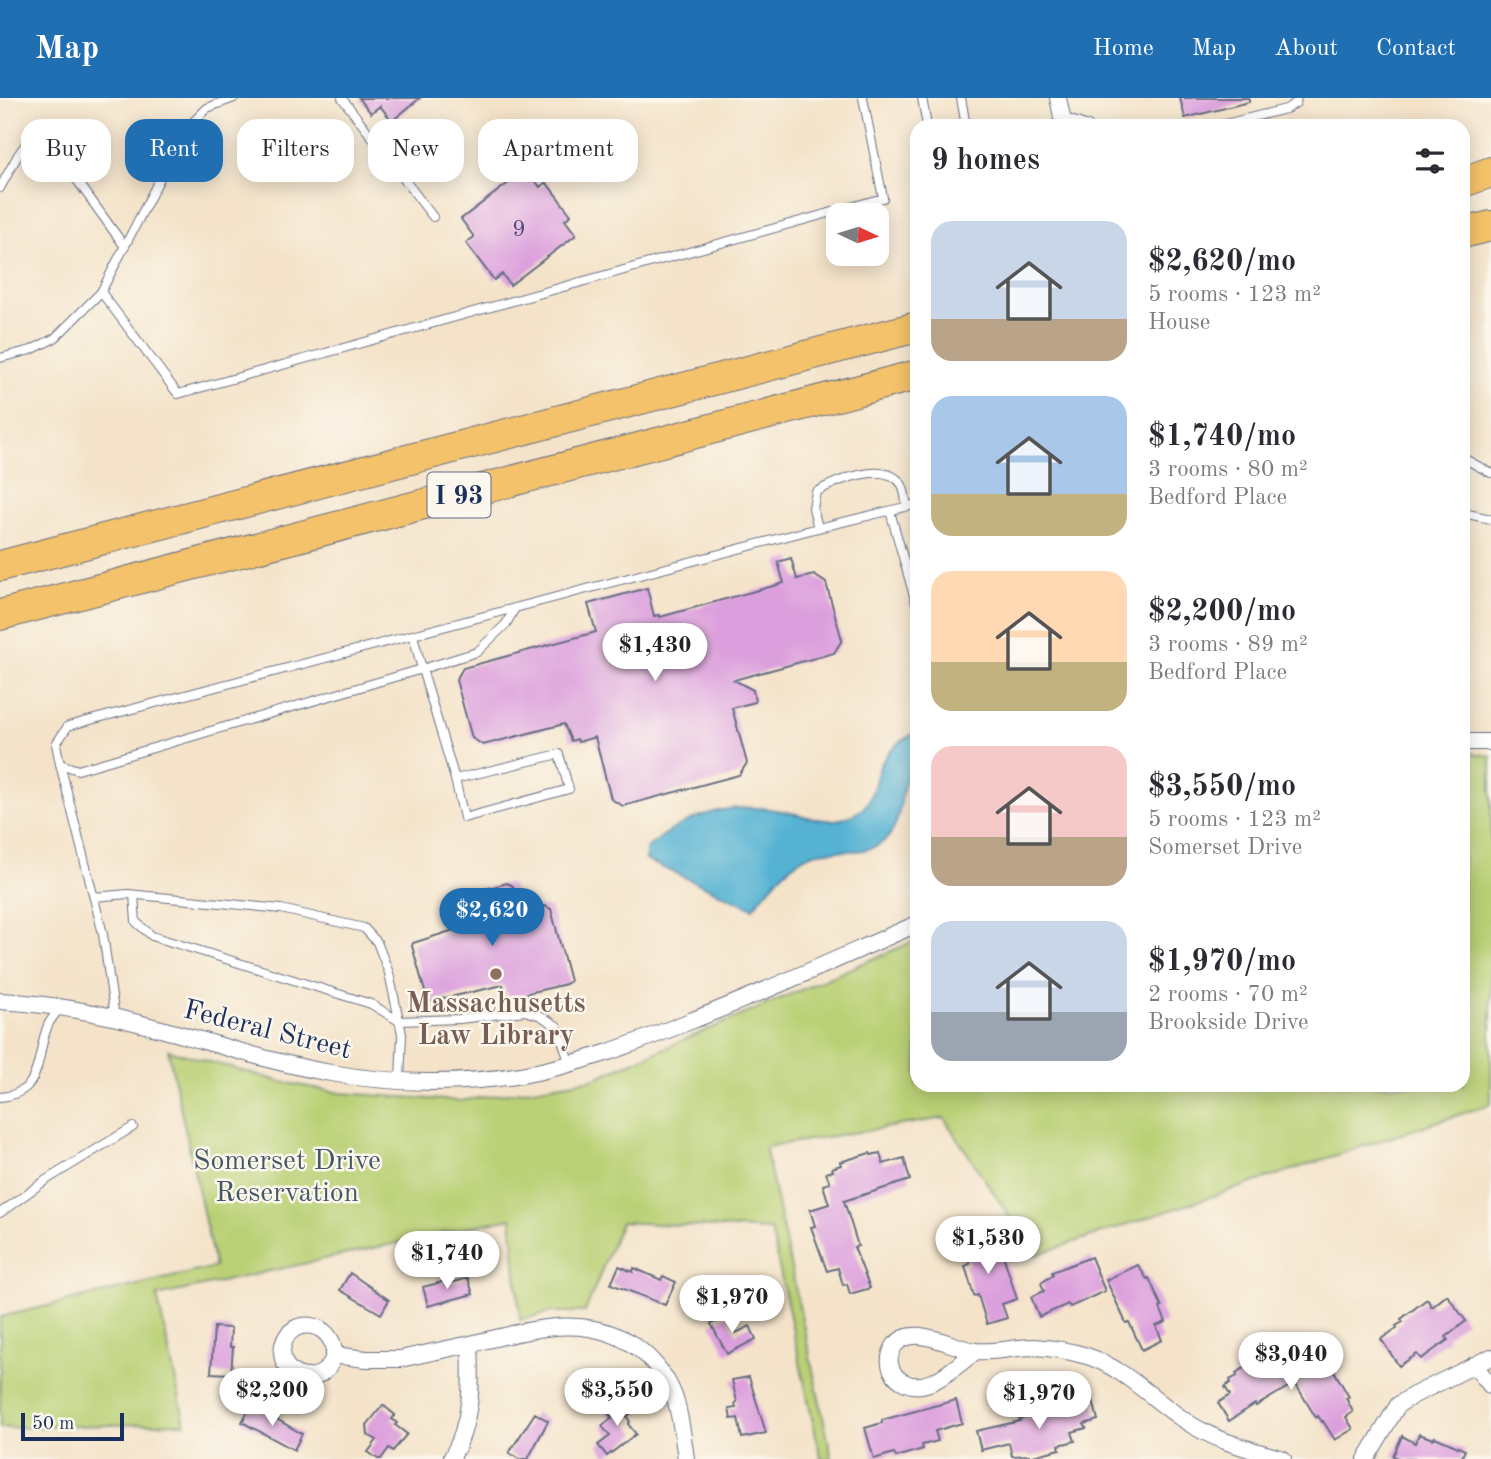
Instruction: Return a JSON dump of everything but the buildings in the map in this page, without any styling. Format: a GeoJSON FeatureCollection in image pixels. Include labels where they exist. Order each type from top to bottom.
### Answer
{"type":"FeatureCollection","features":[{"type":"Feature","properties":{"kind":"highway"},"geometry":{"type":"LineString","coordinates":[[1470,181],[1491,174]]}},
{"type":"Feature","properties":{"kind":"highway"},"geometry":{"type":"LineString","coordinates":[[1470,231],[1491,226]]}},
{"type":"Feature","properties":{"kind":"highway","name":"I 93"},"geometry":{"type":"LineString","coordinates":[[0,566],[910,329]]}},
{"type":"Feature","properties":{"kind":"highway","name":"I 93"},"geometry":{"type":"LineString","coordinates":[[0,615],[910,377]]}},
{"type":"Feature","properties":{"kind":"street"},"geometry":{"type":"LineString","coordinates":[[1057,119],[1058,98]]}},
{"type":"Feature","properties":{"kind":"street"},"geometry":{"type":"LineString","coordinates":[[1470,742],[1491,742]]}},
{"type":"Feature","properties":{"kind":"street","name":"Federal Street"},"geometry":{"type":"LineString","coordinates":[[0,1001],[61,1007],[116,1018],[286,1065],[333,1074],[400,1080],[472,1080],[520,1075],[607,1054],[715,1012],[910,927]]}},
{"type":"Feature","properties":{"kind":"street"},"geometry":{"type":"LineString","coordinates":[[334,1354],[366,1359],[400,1359],[561,1325],[596,1328],[628,1341],[655,1364],[673,1394],[679,1411],[685,1459]]}},
{"type":"Feature","properties":{"kind":"street"},"geometry":{"type":"LineString","coordinates":[[976,1351],[942,1377],[922,1384],[906,1384],[898,1379],[890,1365],[896,1343],[910,1336],[925,1337],[976,1351],[1040,1348],[1086,1356],[1116,1370],[1201,1431],[1283,1459]]}},
{"type":"Feature","properties":{"kind":"street"},"geometry":{"type":"LineString","coordinates":[[451,1459],[461,1438],[470,1404],[470,1344]]}},
{"type":"Feature","properties":{"kind":"street"},"geometry":{"type":"LineString","coordinates":[[1366,1459],[1398,1405],[1491,1357]]}},
{"type":"Feature","properties":{"kind":"street"},"geometry":{"type":"LineString","coordinates":[[1474,1365],[1491,1386]]}},
{"type":"Feature","properties":{"kind":"lane"},"geometry":{"type":"LineString","coordinates":[[0,358],[30,350],[55,338],[101,292],[185,131],[207,108],[234,98]]}},
{"type":"Feature","properties":{"kind":"lane"},"geometry":{"type":"LineString","coordinates":[[342,98],[433,217]]}},
{"type":"Feature","properties":{"kind":"lane"},"geometry":{"type":"LineString","coordinates":[[101,292],[178,394],[883,198],[863,98]]}},
{"type":"Feature","properties":{"kind":"lane"},"geometry":{"type":"LineString","coordinates":[[922,98],[926,119]]}},
{"type":"Feature","properties":{"kind":"lane"},"geometry":{"type":"LineString","coordinates":[[961,98],[965,119]]}},
{"type":"Feature","properties":{"kind":"lane"},"geometry":{"type":"LineString","coordinates":[[1245,119],[1286,109],[1296,103],[1297,98]]}},
{"type":"Feature","properties":{"kind":"lane"},"geometry":{"type":"LineString","coordinates":[[0,188],[33,133],[51,144],[125,247]]}},
{"type":"Feature","properties":{"kind":"lane"},"geometry":{"type":"LineString","coordinates":[[1470,462],[1491,473]]}},
{"type":"Feature","properties":{"kind":"lane"},"geometry":{"type":"LineString","coordinates":[[818,528],[813,508],[816,492],[834,482],[856,476],[879,472],[892,475],[903,486],[907,506]]}},
{"type":"Feature","properties":{"kind":"lane"},"geometry":{"type":"LineString","coordinates":[[116,1018],[103,934],[56,744],[68,726],[910,505]]}},
{"type":"Feature","properties":{"kind":"lane"},"geometry":{"type":"LineString","coordinates":[[890,511],[910,582]]}},
{"type":"Feature","properties":{"kind":"lane"},"geometry":{"type":"LineString","coordinates":[[1470,514],[1491,519]]}},
{"type":"Feature","properties":{"kind":"lane"},"geometry":{"type":"LineString","coordinates":[[60,764],[78,769],[477,652],[506,624],[515,608]]}},
{"type":"Feature","properties":{"kind":"lane"},"geometry":{"type":"LineString","coordinates":[[413,635],[464,818],[569,789],[559,754],[455,779]]}},
{"type":"Feature","properties":{"kind":"lane"},"geometry":{"type":"LineString","coordinates":[[94,897],[134,895],[281,909],[365,928],[377,942],[385,963],[400,1021],[400,1080]]}},
{"type":"Feature","properties":{"kind":"lane"},"geometry":{"type":"LineString","coordinates":[[134,895],[136,922],[152,936],[371,1004],[400,1021],[460,1019],[525,1011],[541,1016],[557,1026],[570,1064]]}},
{"type":"Feature","properties":{"kind":"lane"},"geometry":{"type":"LineString","coordinates":[[0,1097],[14,1096],[36,1077],[48,1025],[61,1007]]}},
{"type":"Feature","properties":{"kind":"lane"},"geometry":{"type":"LineString","coordinates":[[0,1213],[46,1180],[133,1127]]}},
{"type":"Feature","properties":{"kind":"green space","name":"Somerset Drive Reservation"},"geometry":{"type":"Polygon","coordinates":[[[1470,753],[1491,756],[1491,1104],[1035,1255],[944,1118],[765,1147],[832,1459],[821,1459],[771,1230],[621,1222],[585,1312],[551,1312],[520,1320],[511,1218],[157,1296],[185,1423],[0,1428],[0,1317],[215,1267],[168,1050],[282,1082],[340,1093],[460,1101],[593,1079],[910,943],[910,1092],[1470,1092],[1470,753]]]}},
{"type":"Feature","properties":{"kind":"water"},"geometry":{"type":"Polygon","coordinates":[[[910,736],[910,767],[896,823],[884,841],[867,849],[820,852],[802,858],[779,877],[753,908],[646,860],[646,849],[663,836],[696,817],[714,812],[770,809],[832,820],[854,814],[870,799],[879,769],[890,751],[910,736]]]}},
{"type":"Feature","properties":{"kind":"place","name":"Massachusetts Law Library"},"geometry":{"type":"Point","coordinates":[496,974]}}]}
